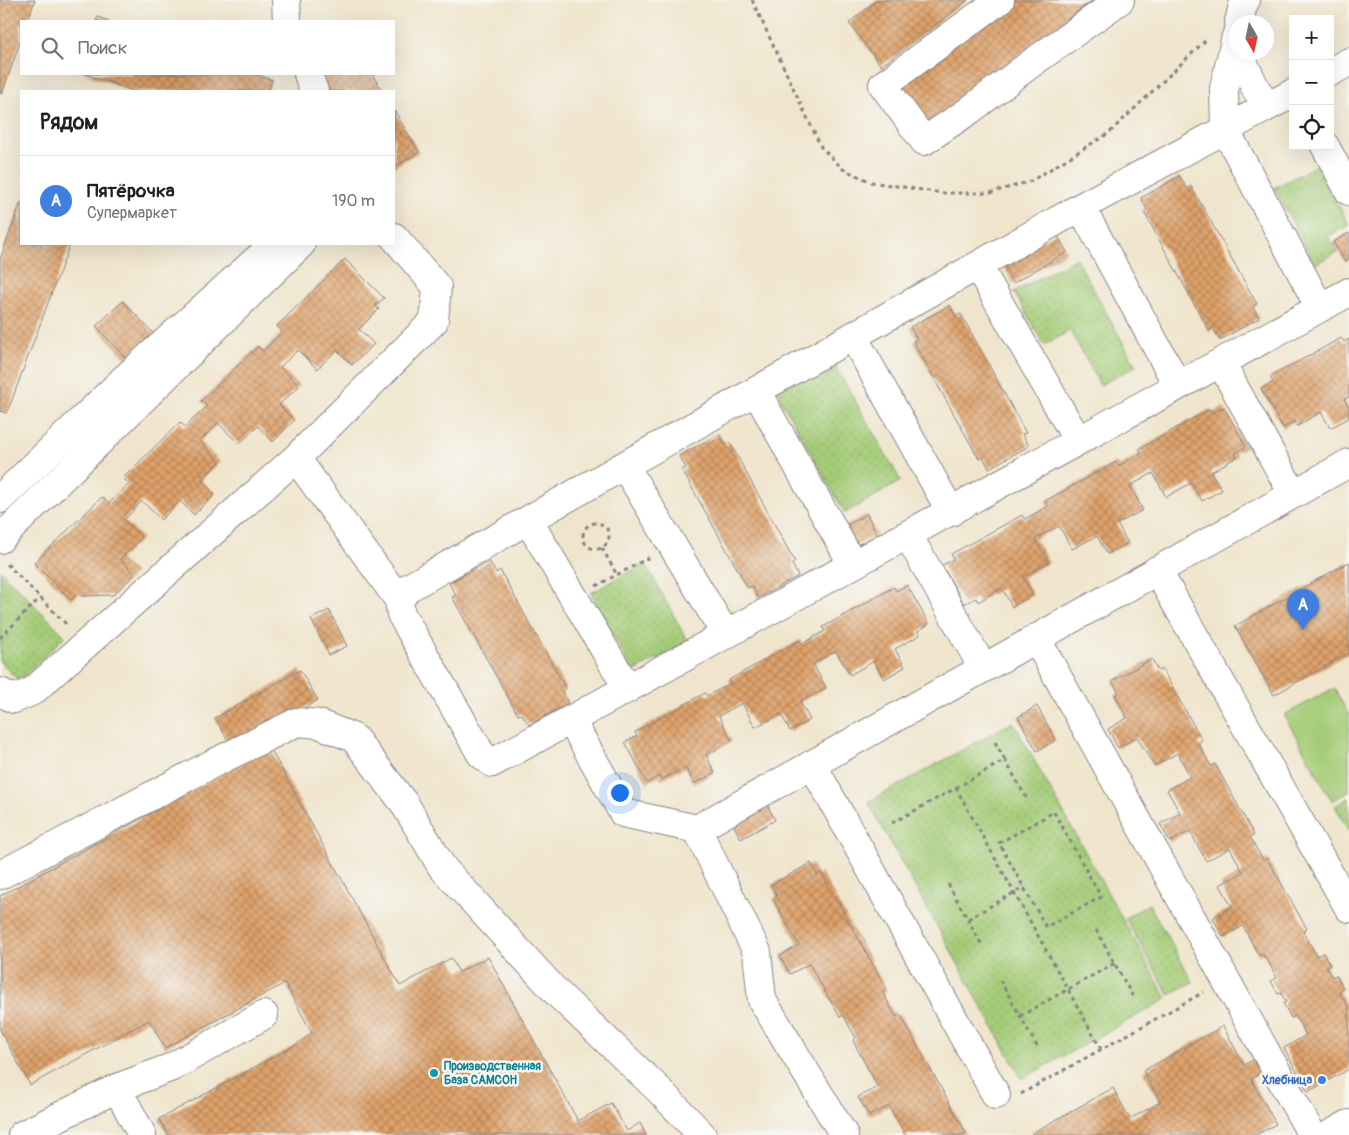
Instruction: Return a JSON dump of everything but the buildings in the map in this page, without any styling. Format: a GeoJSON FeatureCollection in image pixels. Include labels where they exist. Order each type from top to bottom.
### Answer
{"type":"FeatureCollection","features":[{"type":"Feature","properties":{"kind":"lane"},"geometry":{"type":"LineString","coordinates":[[286,0],[287,20]]}},
{"type":"Feature","properties":{"kind":"lane"},"geometry":{"type":"LineString","coordinates":[[1000,0],[883,85],[924,141],[970,110],[1120,0]]}},
{"type":"Feature","properties":{"kind":"lane"},"geometry":{"type":"LineString","coordinates":[[1241,15],[1246,0]]}},
{"type":"Feature","properties":{"kind":"lane"},"geometry":{"type":"LineString","coordinates":[[1232,60],[1224,88],[1225,129],[1320,308]]}},
{"type":"Feature","properties":{"kind":"lane"},"geometry":{"type":"LineString","coordinates":[[1244,60],[1253,83],[1267,106]]}},
{"type":"Feature","properties":{"kind":"lane"},"geometry":{"type":"LineString","coordinates":[[1334,70],[1349,62]]}},
{"type":"Feature","properties":{"kind":"lane"},"geometry":{"type":"LineString","coordinates":[[308,75],[314,90]]}},
{"type":"Feature","properties":{"kind":"lane"},"geometry":{"type":"LineString","coordinates":[[399,600],[408,588],[1081,208],[1289,95]]}},
{"type":"Feature","properties":{"kind":"lane"},"geometry":{"type":"LineString","coordinates":[[1327,150],[1349,191]]}},
{"type":"Feature","properties":{"kind":"lane"},"geometry":{"type":"LineString","coordinates":[[1081,208],[1178,386]]}},
{"type":"Feature","properties":{"kind":"lane"},"geometry":{"type":"LineString","coordinates":[[0,692],[14,698],[33,691],[296,458],[434,321],[437,287],[395,238]]}},
{"type":"Feature","properties":{"kind":"lane"},"geometry":{"type":"LineString","coordinates":[[0,499],[122,381],[273,245]]}},
{"type":"Feature","properties":{"kind":"lane"},"geometry":{"type":"LineString","coordinates":[[3,552],[300,245]]}},
{"type":"Feature","properties":{"kind":"lane"},"geometry":{"type":"LineString","coordinates":[[978,266],[1078,441]]}},
{"type":"Feature","properties":{"kind":"lane"},"geometry":{"type":"LineString","coordinates":[[296,458],[399,600],[401,614],[482,754],[492,763],[1349,292]]}},
{"type":"Feature","properties":{"kind":"lane"},"geometry":{"type":"LineString","coordinates":[[853,336],[951,512]]}},
{"type":"Feature","properties":{"kind":"lane"},"geometry":{"type":"LineString","coordinates":[[1221,363],[1292,494]]}},
{"type":"Feature","properties":{"kind":"lane"},"geometry":{"type":"LineString","coordinates":[[756,391],[854,565]]}},
{"type":"Feature","properties":{"kind":"lane"},"geometry":{"type":"LineString","coordinates":[[571,720],[623,812],[697,829],[1349,463]]}},
{"type":"Feature","properties":{"kind":"lane"},"geometry":{"type":"LineString","coordinates":[[625,466],[726,635]]}},
{"type":"Feature","properties":{"kind":"lane"},"geometry":{"type":"LineString","coordinates":[[528,520],[628,689]]}},
{"type":"Feature","properties":{"kind":"lane"},"geometry":{"type":"LineString","coordinates":[[908,535],[983,668]]}},
{"type":"Feature","properties":{"kind":"lane"},"geometry":{"type":"LineString","coordinates":[[1157,570],[1349,908]]}},
{"type":"Feature","properties":{"kind":"lane"},"geometry":{"type":"LineString","coordinates":[[1036,638],[1312,1135]]}},
{"type":"Feature","properties":{"kind":"lane"},"geometry":{"type":"LineString","coordinates":[[0,875],[212,764],[297,722],[319,724],[354,738],[404,803],[442,867],[557,993],[702,1135]]}},
{"type":"Feature","properties":{"kind":"lane"},"geometry":{"type":"LineString","coordinates":[[812,764],[996,1095]]}},
{"type":"Feature","properties":{"kind":"lane"},"geometry":{"type":"LineString","coordinates":[[697,829],[758,952],[762,1000],[844,1135]]}},
{"type":"Feature","properties":{"kind":"lane"},"geometry":{"type":"LineString","coordinates":[[22,1135],[117,1088],[172,1066],[264,1015]]}},
{"type":"Feature","properties":{"kind":"lane"},"geometry":{"type":"LineString","coordinates":[[117,1088],[142,1135]]}},
{"type":"Feature","properties":{"kind":"lane"},"geometry":{"type":"LineString","coordinates":[[1330,1135],[1349,1124]]}},
{"type":"Feature","properties":{"kind":"lane"},"geometry":{"type":"LineString","coordinates":[[0,1131],[18,1135]]}},
{"type":"Feature","properties":{"kind":"path"},"geometry":{"type":"LineString","coordinates":[[598,523],[606,527],[609,534],[608,542],[602,548],[594,549],[587,545],[583,538],[584,530],[590,524],[598,523]]}},
{"type":"Feature","properties":{"kind":"path"},"geometry":{"type":"LineString","coordinates":[[574,598],[672,544]]}},
{"type":"Feature","properties":{"kind":"path"},"geometry":{"type":"LineString","coordinates":[[602,548],[617,575]]}},
{"type":"Feature","properties":{"kind":"path"},"geometry":{"type":"LineString","coordinates":[[3,552],[40,598],[86,644]]}},
{"type":"Feature","properties":{"kind":"path"},"geometry":{"type":"LineString","coordinates":[[0,638],[40,598]]}},
{"type":"Feature","properties":{"kind":"path"},"geometry":{"type":"LineString","coordinates":[[995,742],[1027,799]]}},
{"type":"Feature","properties":{"kind":"path"},"geometry":{"type":"LineString","coordinates":[[892,823],[1005,760]]}},
{"type":"Feature","properties":{"kind":"path"},"geometry":{"type":"LineString","coordinates":[[956,788],[1101,1049]]}},
{"type":"Feature","properties":{"kind":"path"},"geometry":{"type":"LineString","coordinates":[[1054,812],[1101,897],[1046,927],[1024,887],[999,842],[1054,812]]}},
{"type":"Feature","properties":{"kind":"path"},"geometry":{"type":"LineString","coordinates":[[948,884],[982,944]]}},
{"type":"Feature","properties":{"kind":"path"},"geometry":{"type":"LineString","coordinates":[[968,918],[1024,887]]}},
{"type":"Feature","properties":{"kind":"path"},"geometry":{"type":"LineString","coordinates":[[1096,930],[1133,997]]}},
{"type":"Feature","properties":{"kind":"path"},"geometry":{"type":"LineString","coordinates":[[1020,1016],[1115,963]]}},
{"type":"Feature","properties":{"kind":"path"},"geometry":{"type":"LineString","coordinates":[[1000,980],[1039,1050]]}},
{"type":"Feature","properties":{"kind":"path"},"geometry":{"type":"LineString","coordinates":[[996,1095],[1001,1105],[1226,980]]}},
{"type":"Feature","properties":{"kind":"green space"},"geometry":{"type":"Polygon","coordinates":[[[1317,165],[1349,225],[1328,236],[1337,252],[1315,264],[1274,188],[1317,165]]]}},
{"type":"Feature","properties":{"kind":"green space"},"geometry":{"type":"Polygon","coordinates":[[[1076,258],[1136,366],[1100,385],[1070,331],[1044,345],[1014,292],[1076,258]]]}},
{"type":"Feature","properties":{"kind":"green space"},"geometry":{"type":"Polygon","coordinates":[[[831,359],[901,481],[845,513],[775,390],[831,359]]]}},
{"type":"Feature","properties":{"kind":"green space"},"geometry":{"type":"Polygon","coordinates":[[[645,563],[688,642],[633,672],[591,593],[645,563]]]}},
{"type":"Feature","properties":{"kind":"green space"},"geometry":{"type":"Polygon","coordinates":[[[0,570],[65,636],[19,681],[0,662],[0,570]]]}},
{"type":"Feature","properties":{"kind":"green space"},"geometry":{"type":"Polygon","coordinates":[[[1334,688],[1349,715],[1349,791],[1332,801],[1284,715],[1334,688]]]}},
{"type":"Feature","properties":{"kind":"green space"},"geometry":{"type":"Polygon","coordinates":[[[1013,722],[1167,999],[1022,1079],[868,802],[1013,722]]]}},
{"type":"Feature","properties":{"kind":"green space"},"geometry":{"type":"Polygon","coordinates":[[[1349,798],[1349,832],[1335,806],[1349,798]]]}},
{"type":"Feature","properties":{"kind":"green space"},"geometry":{"type":"Polygon","coordinates":[[[1149,904],[1193,982],[1169,995],[1125,918],[1149,904]]]}},
{"type":"Feature","properties":{"kind":"place","name":"Пятёрочка"},"geometry":{"type":"Point","coordinates":[1303,630]}},
{"type":"Feature","properties":{"kind":"place","name":"Производственная База САМСОН"},"geometry":{"type":"Point","coordinates":[434,1073]}},
{"type":"Feature","properties":{"kind":"place","name":"Хлебница"},"geometry":{"type":"Point","coordinates":[1322,1080]}}]}
